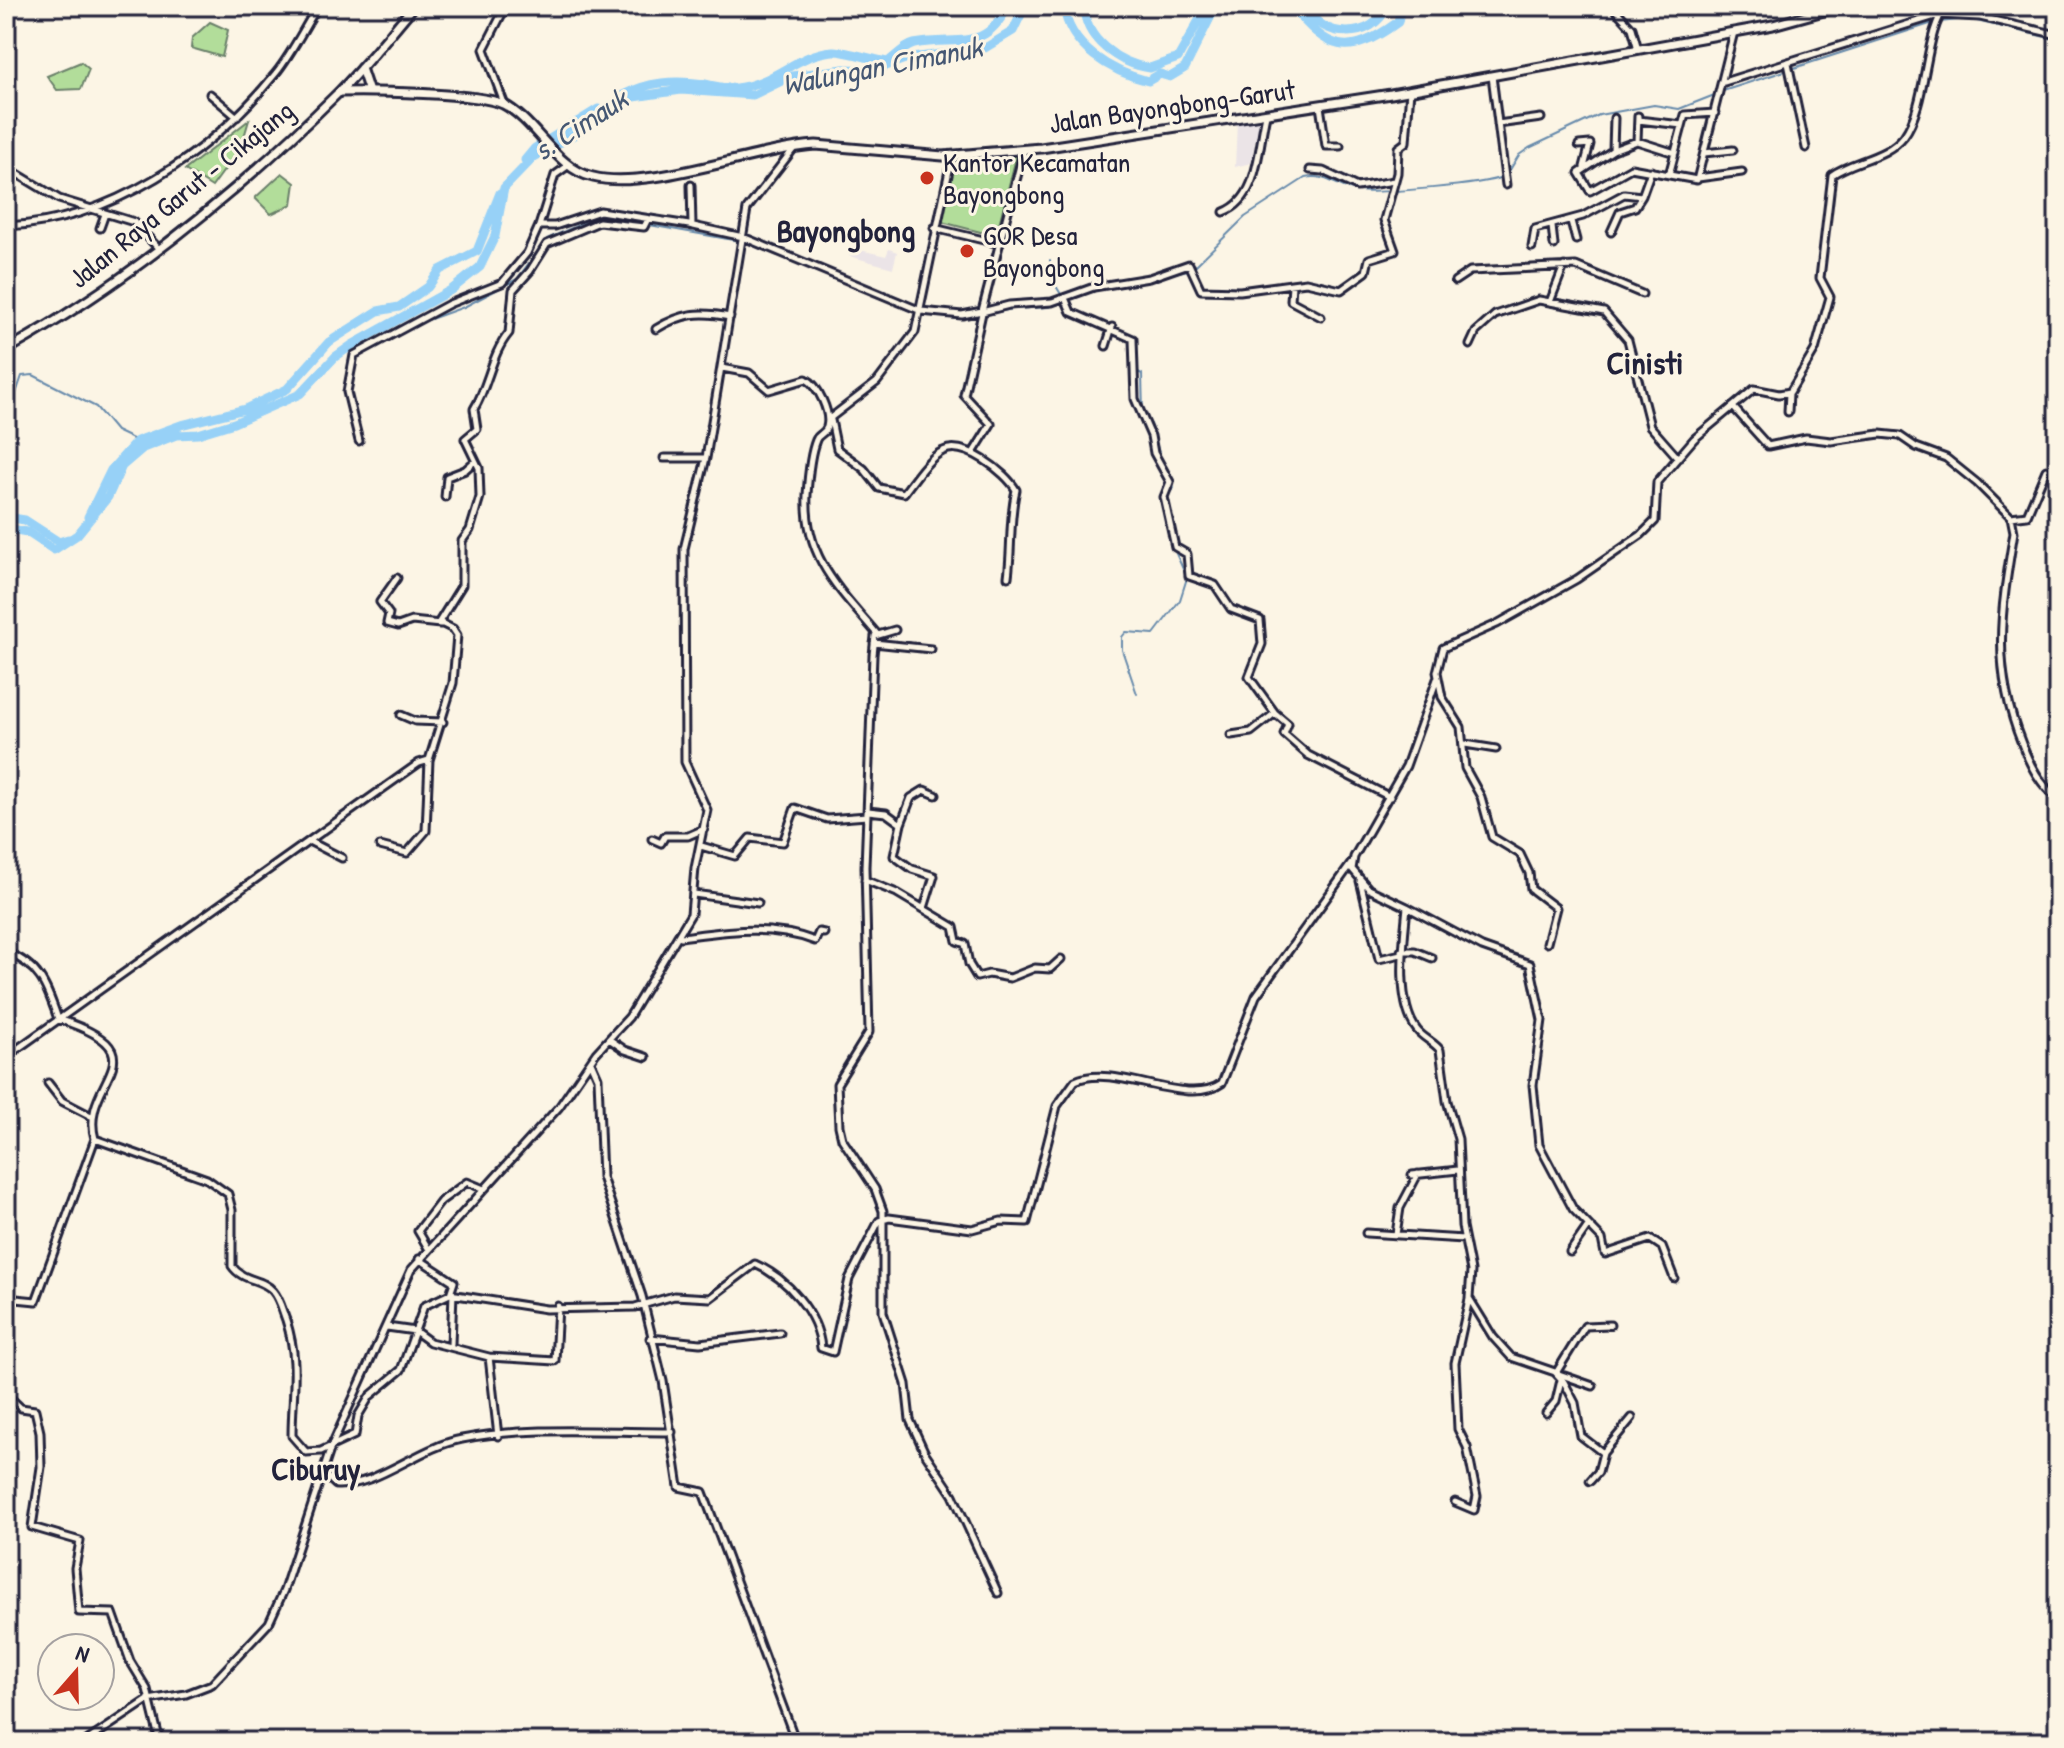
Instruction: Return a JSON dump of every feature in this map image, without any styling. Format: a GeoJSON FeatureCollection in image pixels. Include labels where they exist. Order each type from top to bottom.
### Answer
{"type":"FeatureCollection","features":[{"type":"Feature","properties":{"kind":"main road","name":"Jalan Raya Garut - Cikajang"},"geometry":{"type":"LineString","coordinates":[[6,350],[103,289],[243,179],[339,92],[414,6]]}},
{"type":"Feature","properties":{"kind":"main road","name":"Jalan Bayongbong-Garut"},"geometry":{"type":"LineString","coordinates":[[504,105],[567,161],[593,177],[688,170],[796,146],[952,156],[1024,150],[1320,106],[1734,32],[1842,6]]}},
{"type":"Feature","properties":{"kind":"main road"},"geometry":{"type":"LineString","coordinates":[[361,68],[369,92]]}},
{"type":"Feature","properties":{"kind":"main road"},"geometry":{"type":"LineString","coordinates":[[339,92],[470,98],[504,105]]}},
{"type":"Feature","properties":{"kind":"street"},"geometry":{"type":"LineString","coordinates":[[6,226],[87,209],[168,170],[237,117],[281,67],[318,6]]}},
{"type":"Feature","properties":{"kind":"street"},"geometry":{"type":"LineString","coordinates":[[504,105],[484,49],[506,6]]}},
{"type":"Feature","properties":{"kind":"street"},"geometry":{"type":"LineString","coordinates":[[1612,6],[1632,28],[1638,49]]}},
{"type":"Feature","properties":{"kind":"street"},"geometry":{"type":"LineString","coordinates":[[1788,412],[1789,393],[1815,350],[1830,297],[1820,278],[1832,175],[1889,149],[1903,137],[1920,95],[1937,18],[1947,6]]}},
{"type":"Feature","properties":{"kind":"street"},"geometry":{"type":"LineString","coordinates":[[1723,83],[1789,66],[1937,18],[2058,35]]}},
{"type":"Feature","properties":{"kind":"street"},"geometry":{"type":"LineString","coordinates":[[1675,153],[1637,141],[1613,150],[1579,173],[1590,191],[1629,168],[1695,182],[1734,32]]}},
{"type":"Feature","properties":{"kind":"street"},"geometry":{"type":"LineString","coordinates":[[1789,66],[1806,148]]}},
{"type":"Feature","properties":{"kind":"street"},"geometry":{"type":"LineString","coordinates":[[1492,75],[1506,185]]}},
{"type":"Feature","properties":{"kind":"street"},"geometry":{"type":"LineString","coordinates":[[359,441],[347,392],[354,355],[449,304],[511,283],[554,239],[599,222],[692,226],[742,238],[921,315],[981,315],[1009,305],[1064,300],[1094,287],[1149,278],[1191,264],[1201,290],[1240,291],[1318,282],[1341,290],[1366,272],[1369,259],[1394,253],[1384,220],[1394,183],[1398,148],[1407,138],[1410,90]]}},
{"type":"Feature","properties":{"kind":"street"},"geometry":{"type":"LineString","coordinates":[[210,94],[237,117]]}},
{"type":"Feature","properties":{"kind":"street"},"geometry":{"type":"LineString","coordinates":[[1320,106],[1326,146],[1340,146]]}},
{"type":"Feature","properties":{"kind":"street"},"geometry":{"type":"LineString","coordinates":[[1669,175],[1687,112],[1715,113]]}},
{"type":"Feature","properties":{"kind":"street"},"geometry":{"type":"LineString","coordinates":[[1224,212],[1238,207],[1249,193],[1266,115]]}},
{"type":"Feature","properties":{"kind":"street"},"geometry":{"type":"LineString","coordinates":[[1498,124],[1541,118]]}},
{"type":"Feature","properties":{"kind":"street"},"geometry":{"type":"LineString","coordinates":[[1613,150],[1614,118]]}},
{"type":"Feature","properties":{"kind":"street"},"geometry":{"type":"LineString","coordinates":[[1637,141],[1638,118],[1682,125]]}},
{"type":"Feature","properties":{"kind":"street"},"geometry":{"type":"LineString","coordinates":[[1579,145],[1590,144],[1584,167]]}},
{"type":"Feature","properties":{"kind":"street"},"geometry":{"type":"LineString","coordinates":[[85,1742],[148,1700],[186,1694],[212,1684],[265,1628],[284,1590],[331,1447],[419,1259],[559,1107],[629,1017],[680,937],[693,909],[705,829],[704,798],[685,762],[683,565],[706,458],[749,204],[796,146]]}},
{"type":"Feature","properties":{"kind":"street"},"geometry":{"type":"LineString","coordinates":[[973,453],[991,424],[964,395],[981,315],[1024,150]]}},
{"type":"Feature","properties":{"kind":"street"},"geometry":{"type":"LineString","coordinates":[[1704,153],[1733,150]]}},
{"type":"Feature","properties":{"kind":"street"},"geometry":{"type":"LineString","coordinates":[[877,634],[820,566],[807,492],[816,438],[827,429],[830,419],[889,368],[910,340],[921,315],[934,228],[952,156]]}},
{"type":"Feature","properties":{"kind":"street"},"geometry":{"type":"LineString","coordinates":[[440,624],[445,607],[462,585],[462,541],[470,530],[480,497],[475,461],[465,439],[477,429],[474,409],[499,343],[509,333],[511,283],[539,226],[555,175],[567,161]]}},
{"type":"Feature","properties":{"kind":"street"},"geometry":{"type":"LineString","coordinates":[[6,167],[36,188],[87,209],[134,222],[158,248]]}},
{"type":"Feature","properties":{"kind":"street"},"geometry":{"type":"LineString","coordinates":[[1310,170],[1323,171],[1357,187],[1394,183]]}},
{"type":"Feature","properties":{"kind":"street"},"geometry":{"type":"LineString","coordinates":[[1611,232],[1620,212],[1635,207],[1651,171]]}},
{"type":"Feature","properties":{"kind":"street"},"geometry":{"type":"LineString","coordinates":[[1698,178],[1742,172]]}},
{"type":"Feature","properties":{"kind":"street"},"geometry":{"type":"LineString","coordinates":[[691,185],[692,226]]}},
{"type":"Feature","properties":{"kind":"street"},"geometry":{"type":"LineString","coordinates":[[1532,247],[1532,230],[1571,221],[1624,194],[1642,196]]}},
{"type":"Feature","properties":{"kind":"street"},"geometry":{"type":"LineString","coordinates":[[539,226],[555,226],[600,211],[647,222]]}},
{"type":"Feature","properties":{"kind":"street"},"geometry":{"type":"LineString","coordinates":[[100,228],[105,214]]}},
{"type":"Feature","properties":{"kind":"street"},"geometry":{"type":"LineString","coordinates":[[1571,221],[1576,240]]}},
{"type":"Feature","properties":{"kind":"street"},"geometry":{"type":"LineString","coordinates":[[1552,226],[1554,245]]}},
{"type":"Feature","properties":{"kind":"street"},"geometry":{"type":"LineString","coordinates":[[934,228],[1000,244]]}},
{"type":"Feature","properties":{"kind":"street"},"geometry":{"type":"LineString","coordinates":[[1455,281],[1470,271],[1564,266],[1586,268],[1642,294]]}},
{"type":"Feature","properties":{"kind":"street"},"geometry":{"type":"LineString","coordinates":[[1550,302],[1564,266]]}},
{"type":"Feature","properties":{"kind":"street"},"geometry":{"type":"LineString","coordinates":[[1292,284],[1291,301],[1321,317]]}},
{"type":"Feature","properties":{"kind":"street"},"geometry":{"type":"LineString","coordinates":[[1064,300],[1071,312],[1112,327],[1133,339],[1135,399],[1150,433],[1154,453],[1170,482],[1164,497],[1175,547],[1187,554],[1189,576],[1215,585],[1231,609],[1260,620],[1262,644],[1249,677],[1275,713],[1289,725],[1284,734],[1308,755],[1390,797]]}},
{"type":"Feature","properties":{"kind":"street"},"geometry":{"type":"LineString","coordinates":[[1470,345],[1476,332],[1500,312],[1539,300],[1595,308],[1618,326],[1628,340],[1650,426],[1678,458]]}},
{"type":"Feature","properties":{"kind":"street"},"geometry":{"type":"LineString","coordinates":[[656,329],[680,316],[701,312],[730,317]]}},
{"type":"Feature","properties":{"kind":"street"},"geometry":{"type":"LineString","coordinates":[[1106,346],[1112,327]]}},
{"type":"Feature","properties":{"kind":"street"},"geometry":{"type":"LineString","coordinates":[[722,368],[749,373],[769,390],[810,380],[830,419],[839,451],[864,469],[877,488],[900,494],[943,451],[951,448],[973,453],[1005,474],[1016,490],[1010,513],[1012,546],[1008,577]]}},
{"type":"Feature","properties":{"kind":"street"},"geometry":{"type":"LineString","coordinates":[[1547,943],[1556,908],[1531,889],[1529,873],[1520,854],[1492,837],[1481,797],[1465,768],[1461,727],[1442,697],[1438,678],[1438,666],[1446,645],[1536,603],[1652,527],[1656,513],[1655,488],[1694,439],[1754,389],[1789,393]]}},
{"type":"Feature","properties":{"kind":"street"},"geometry":{"type":"LineString","coordinates":[[1733,407],[1768,446],[1806,438],[1831,441],[1858,435],[1900,436],[1916,447],[1946,458],[2011,517],[2014,532],[1999,643],[2008,710],[2031,767],[2058,799]]}},
{"type":"Feature","properties":{"kind":"street"},"geometry":{"type":"LineString","coordinates":[[664,458],[706,458]]}},
{"type":"Feature","properties":{"kind":"street"},"geometry":{"type":"LineString","coordinates":[[445,497],[447,477],[475,461]]}},
{"type":"Feature","properties":{"kind":"street"},"geometry":{"type":"LineString","coordinates":[[2011,517],[2027,515],[2046,470]]}},
{"type":"Feature","properties":{"kind":"street"},"geometry":{"type":"LineString","coordinates":[[380,846],[407,853],[424,834],[429,760],[453,683],[457,635],[453,629],[440,624],[412,621],[398,626],[387,623],[389,614],[380,602],[397,578]]}},
{"type":"Feature","properties":{"kind":"street"},"geometry":{"type":"LineString","coordinates":[[877,634],[895,630]]}},
{"type":"Feature","properties":{"kind":"street"},"geometry":{"type":"LineString","coordinates":[[877,634],[874,643],[865,880],[869,1032],[837,1084],[838,1115],[842,1139],[875,1189],[884,1219],[883,1312],[906,1384],[910,1420],[925,1453],[953,1495],[998,1593]]}},
{"type":"Feature","properties":{"kind":"street"},"geometry":{"type":"LineString","coordinates":[[874,643],[931,649]]}},
{"type":"Feature","properties":{"kind":"street"},"geometry":{"type":"LineString","coordinates":[[95,1139],[207,1179],[228,1194],[232,1210],[232,1266],[241,1277],[264,1284],[274,1292],[290,1332],[296,1373],[292,1436],[309,1454],[355,1435],[360,1412],[370,1396],[401,1370],[426,1303],[452,1294],[546,1309],[558,1306],[617,1308],[674,1296],[710,1298],[719,1294],[747,1267],[755,1264],[802,1301],[814,1317],[821,1348],[833,1352],[849,1279],[874,1228],[884,1219],[972,1229],[1001,1221],[1027,1222],[1057,1106],[1068,1087],[1082,1078],[1197,1090],[1216,1088],[1222,1083],[1256,996],[1351,864],[1390,797],[1412,753],[1438,678]]}},
{"type":"Feature","properties":{"kind":"street"},"geometry":{"type":"LineString","coordinates":[[1231,735],[1251,732],[1275,713]]}},
{"type":"Feature","properties":{"kind":"street"},"geometry":{"type":"LineString","coordinates":[[401,715],[415,721],[443,722]]}},
{"type":"Feature","properties":{"kind":"street"},"geometry":{"type":"LineString","coordinates":[[1465,744],[1496,749]]}},
{"type":"Feature","properties":{"kind":"street"},"geometry":{"type":"LineString","coordinates":[[6,1057],[419,763],[429,760]]}},
{"type":"Feature","properties":{"kind":"street"},"geometry":{"type":"LineString","coordinates":[[924,908],[934,876],[912,869],[894,856],[911,798],[924,790],[936,795]]}},
{"type":"Feature","properties":{"kind":"street"},"geometry":{"type":"LineString","coordinates":[[701,846],[735,856],[750,838],[783,842],[795,808],[827,819],[886,813],[901,824]]}},
{"type":"Feature","properties":{"kind":"street"},"geometry":{"type":"LineString","coordinates":[[652,839],[661,843],[665,836],[688,836],[705,829]]}},
{"type":"Feature","properties":{"kind":"street"},"geometry":{"type":"LineString","coordinates":[[309,841],[342,858]]}},
{"type":"Feature","properties":{"kind":"street"},"geometry":{"type":"LineString","coordinates":[[1351,864],[1369,889],[1482,947],[1530,964],[1542,1020],[1533,1085],[1538,1142],[1573,1209],[1601,1237],[1606,1254],[1646,1238],[1655,1241],[1665,1251],[1674,1278]]}},
{"type":"Feature","properties":{"kind":"street"},"geometry":{"type":"LineString","coordinates":[[865,880],[924,908],[955,928],[957,942],[965,944],[969,964],[977,977],[1013,977],[1035,968],[1050,969],[1061,959]]}},
{"type":"Feature","properties":{"kind":"street"},"geometry":{"type":"LineString","coordinates":[[1360,880],[1378,958],[1415,951],[1432,958]]}},
{"type":"Feature","properties":{"kind":"street"},"geometry":{"type":"LineString","coordinates":[[694,894],[758,903]]}},
{"type":"Feature","properties":{"kind":"street"},"geometry":{"type":"LineString","coordinates":[[1407,907],[1401,952],[1403,980],[1414,1024],[1440,1050],[1447,1101],[1458,1139],[1465,1239],[1470,1257],[1469,1298],[1455,1363],[1458,1429],[1467,1447],[1477,1496],[1474,1510],[1455,1502]]}},
{"type":"Feature","properties":{"kind":"street"},"geometry":{"type":"LineString","coordinates":[[680,937],[749,927],[765,932],[775,929],[815,941],[819,932],[824,933]]}},
{"type":"Feature","properties":{"kind":"street"},"geometry":{"type":"LineString","coordinates":[[6,952],[22,958],[39,972],[58,1019],[95,1033],[113,1052],[114,1070],[91,1116],[95,1139],[36,1301],[6,1298]]}},
{"type":"Feature","properties":{"kind":"street"},"geometry":{"type":"LineString","coordinates":[[609,1039],[625,1050],[646,1057]]}},
{"type":"Feature","properties":{"kind":"street"},"geometry":{"type":"LineString","coordinates":[[591,1062],[598,1078],[602,1177],[640,1287],[650,1338],[663,1381],[679,1487],[703,1492],[796,1742]]}},
{"type":"Feature","properties":{"kind":"street"},"geometry":{"type":"LineString","coordinates":[[48,1083],[62,1101],[91,1116]]}},
{"type":"Feature","properties":{"kind":"street"},"geometry":{"type":"LineString","coordinates":[[1396,1234],[1400,1208],[1415,1174],[1458,1170]]}},
{"type":"Feature","properties":{"kind":"street"},"geometry":{"type":"LineString","coordinates":[[428,1248],[418,1231],[441,1201],[467,1182],[484,1189]]}},
{"type":"Feature","properties":{"kind":"street"},"geometry":{"type":"LineString","coordinates":[[1570,1252],[1588,1226]]}},
{"type":"Feature","properties":{"kind":"street"},"geometry":{"type":"LineString","coordinates":[[1366,1233],[1448,1241],[1465,1239]]}},
{"type":"Feature","properties":{"kind":"street"},"geometry":{"type":"LineString","coordinates":[[419,1259],[454,1282],[451,1345]]}},
{"type":"Feature","properties":{"kind":"street"},"geometry":{"type":"LineString","coordinates":[[1469,1298],[1493,1337],[1511,1357],[1593,1386]]}},
{"type":"Feature","properties":{"kind":"street"},"geometry":{"type":"LineString","coordinates":[[387,1327],[415,1331],[430,1342],[451,1345],[459,1351],[489,1357],[555,1361],[558,1306]]}},
{"type":"Feature","properties":{"kind":"street"},"geometry":{"type":"LineString","coordinates":[[1556,1373],[1585,1326],[1610,1325]]}},
{"type":"Feature","properties":{"kind":"street"},"geometry":{"type":"LineString","coordinates":[[650,1338],[700,1343],[780,1333]]}},
{"type":"Feature","properties":{"kind":"street"},"geometry":{"type":"LineString","coordinates":[[489,1357],[498,1436]]}},
{"type":"Feature","properties":{"kind":"street"},"geometry":{"type":"LineString","coordinates":[[1556,1373],[1575,1403],[1581,1436],[1603,1453]]}},
{"type":"Feature","properties":{"kind":"street"},"geometry":{"type":"LineString","coordinates":[[1546,1413],[1556,1401],[1561,1380]]}},
{"type":"Feature","properties":{"kind":"street"},"geometry":{"type":"LineString","coordinates":[[6,1394],[21,1408],[35,1410],[40,1426],[41,1467],[32,1527],[80,1541],[75,1568],[79,1612],[84,1615],[113,1613],[148,1700],[160,1742]]}},
{"type":"Feature","properties":{"kind":"street"},"geometry":{"type":"LineString","coordinates":[[1590,1481],[1598,1472],[1603,1453],[1632,1418]]}},
{"type":"Feature","properties":{"kind":"street"},"geometry":{"type":"LineString","coordinates":[[323,1473],[336,1485],[351,1486],[460,1439],[672,1432]]}},
{"type":"Feature","properties":{"kind":"shaded area"},"geometry":{"type":"Polygon","coordinates":[[[1260,117],[1251,163],[1235,167],[1237,121],[1260,117]]]}},
{"type":"Feature","properties":{"kind":"shaded area"},"geometry":{"type":"Polygon","coordinates":[[[858,224],[887,232],[885,240],[864,235],[860,250],[886,256],[889,249],[897,252],[893,268],[849,256],[858,224]]]}},
{"type":"Feature","properties":{"kind":"green space"},"geometry":{"type":"Polygon","coordinates":[[[210,22],[228,30],[222,57],[191,48],[192,38],[210,22]]]}},
{"type":"Feature","properties":{"kind":"green space"},"geometry":{"type":"Polygon","coordinates":[[[81,62],[89,69],[81,89],[57,90],[47,76],[81,62]]]}},
{"type":"Feature","properties":{"kind":"green space"},"geometry":{"type":"Polygon","coordinates":[[[249,120],[241,147],[212,187],[185,170],[249,120]]]}},
{"type":"Feature","properties":{"kind":"green space"},"geometry":{"type":"Polygon","coordinates":[[[1018,150],[996,236],[938,221],[951,156],[1018,150]]]}},
{"type":"Feature","properties":{"kind":"green space"},"geometry":{"type":"Polygon","coordinates":[[[282,173],[295,183],[292,204],[271,214],[255,198],[282,173]]]}},
{"type":"Feature","properties":{"kind":"waterway","name":"s. Cimauk"},"geometry":{"type":"LineString","coordinates":[[621,96],[642,87],[672,82],[732,88],[750,85],[808,57],[833,51],[888,62],[914,44],[979,37],[999,21],[1008,6]]}},
{"type":"Feature","properties":{"kind":"waterway","name":"Walungan Cimanuk"},"geometry":{"type":"LineString","coordinates":[[6,528],[27,532],[54,550],[77,535],[108,497],[122,466],[143,448],[176,435],[198,434],[234,423],[300,394],[335,357],[352,345],[451,290],[480,267],[495,236],[504,188],[534,157],[579,132],[621,99],[681,90],[753,95],[792,76],[844,69],[875,70],[905,59],[985,48],[1013,31],[1025,6]]}},
{"type":"Feature","properties":{"kind":"waterway","name":"Walungan Cimanuk"},"geometry":{"type":"LineString","coordinates":[[1064,6],[1074,34],[1094,56],[1120,71],[1148,81],[1160,74],[1170,77],[1185,68],[1216,6]]}},
{"type":"Feature","properties":{"kind":"waterway","name":"s. Cimauk"},"geometry":{"type":"LineString","coordinates":[[1084,6],[1090,29],[1105,48],[1138,66],[1150,68],[1178,58],[1207,6]]}},
{"type":"Feature","properties":{"kind":"waterway","name":"Walungan Cimanuk"},"geometry":{"type":"LineString","coordinates":[[1291,6],[1327,40],[1351,45],[1365,42],[1398,22],[1401,6]]}},
{"type":"Feature","properties":{"kind":"waterway"},"geometry":{"type":"LineString","coordinates":[[1306,6],[1323,25],[1347,32],[1371,26],[1387,6]]}},
{"type":"Feature","properties":{"kind":"waterway"},"geometry":{"type":"LineString","coordinates":[[1940,22],[1968,19],[2058,40]]}},
{"type":"Feature","properties":{"kind":"waterway"},"geometry":{"type":"LineString","coordinates":[[1723,91],[1933,23]]}},
{"type":"Feature","properties":{"kind":"waterway"},"geometry":{"type":"LineString","coordinates":[[1508,173],[1519,155],[1529,148],[1599,115],[1654,105],[1679,109],[1717,94]]}},
{"type":"Feature","properties":{"kind":"waterway","name":"s. Cimauk"},"geometry":{"type":"LineString","coordinates":[[525,160],[535,148],[598,109]]}},
{"type":"Feature","properties":{"kind":"waterway"},"geometry":{"type":"LineString","coordinates":[[1194,267],[1245,217],[1305,178],[1327,179],[1351,190],[1370,192],[1454,186],[1502,177]]}},
{"type":"Feature","properties":{"kind":"waterway","name":"s. Cimauk"},"geometry":{"type":"LineString","coordinates":[[88,517],[111,470],[137,441],[181,425],[245,409],[287,389],[329,342],[378,311],[399,307],[428,287],[440,270],[477,251],[500,193]]}},
{"type":"Feature","properties":{"kind":"waterway"},"geometry":{"type":"LineString","coordinates":[[414,325],[464,307],[517,279],[547,239],[599,216],[739,241]]}},
{"type":"Feature","properties":{"kind":"waterway"},"geometry":{"type":"LineString","coordinates":[[745,242],[758,246]]}},
{"type":"Feature","properties":{"kind":"waterway"},"geometry":{"type":"LineString","coordinates":[[1050,260],[1050,276],[1062,296]]}},
{"type":"Feature","properties":{"kind":"waterway"},"geometry":{"type":"LineString","coordinates":[[922,315],[961,319],[1013,309],[1049,307],[1093,291],[1188,270]]}},
{"type":"Feature","properties":{"kind":"waterway"},"geometry":{"type":"LineString","coordinates":[[882,297],[916,312]]}},
{"type":"Feature","properties":{"kind":"waterway"},"geometry":{"type":"LineString","coordinates":[[1077,317],[1107,331]]}},
{"type":"Feature","properties":{"kind":"waterway","name":"Walungan Cimanuk"},"geometry":{"type":"LineString","coordinates":[[375,330],[393,332]]}},
{"type":"Feature","properties":{"kind":"waterway"},"geometry":{"type":"LineString","coordinates":[[1113,334],[1133,342]]}},
{"type":"Feature","properties":{"kind":"waterway"},"geometry":{"type":"LineString","coordinates":[[1136,371],[1142,374],[1143,414],[1151,424],[1161,460]]}},
{"type":"Feature","properties":{"kind":"waterway"},"geometry":{"type":"LineString","coordinates":[[6,408],[13,402],[22,376],[33,375],[96,407],[116,431],[137,441]]}},
{"type":"Feature","properties":{"kind":"waterway"},"geometry":{"type":"LineString","coordinates":[[1166,496],[1174,488],[1171,475],[1167,473]]}},
{"type":"Feature","properties":{"kind":"waterway","name":"s. Cimauk"},"geometry":{"type":"LineString","coordinates":[[6,517],[25,520],[59,542],[68,539]]}},
{"type":"Feature","properties":{"kind":"waterway"},"geometry":{"type":"LineString","coordinates":[[1137,694],[1122,650],[1122,637],[1126,632],[1154,634],[1180,600],[1187,578],[1174,549]]}},
{"type":"Feature","properties":{"kind":"place","name":"Kantor Kecamatan Bayongbong"},"geometry":{"type":"Point","coordinates":[927,178]}},
{"type":"Feature","properties":{"kind":"place","name":"GOR Desa Bayongbong"},"geometry":{"type":"Point","coordinates":[967,251]}},
{"type":"Feature","properties":{"kind":"district","name":"Bayongbong"},"geometry":{"type":"Point","coordinates":[846,230]}},
{"type":"Feature","properties":{"kind":"district","name":"Cinisti"},"geometry":{"type":"Point","coordinates":[1645,362]}},
{"type":"Feature","properties":{"kind":"district","name":"Ciburuy"},"geometry":{"type":"Point","coordinates":[316,1468]}}]}
